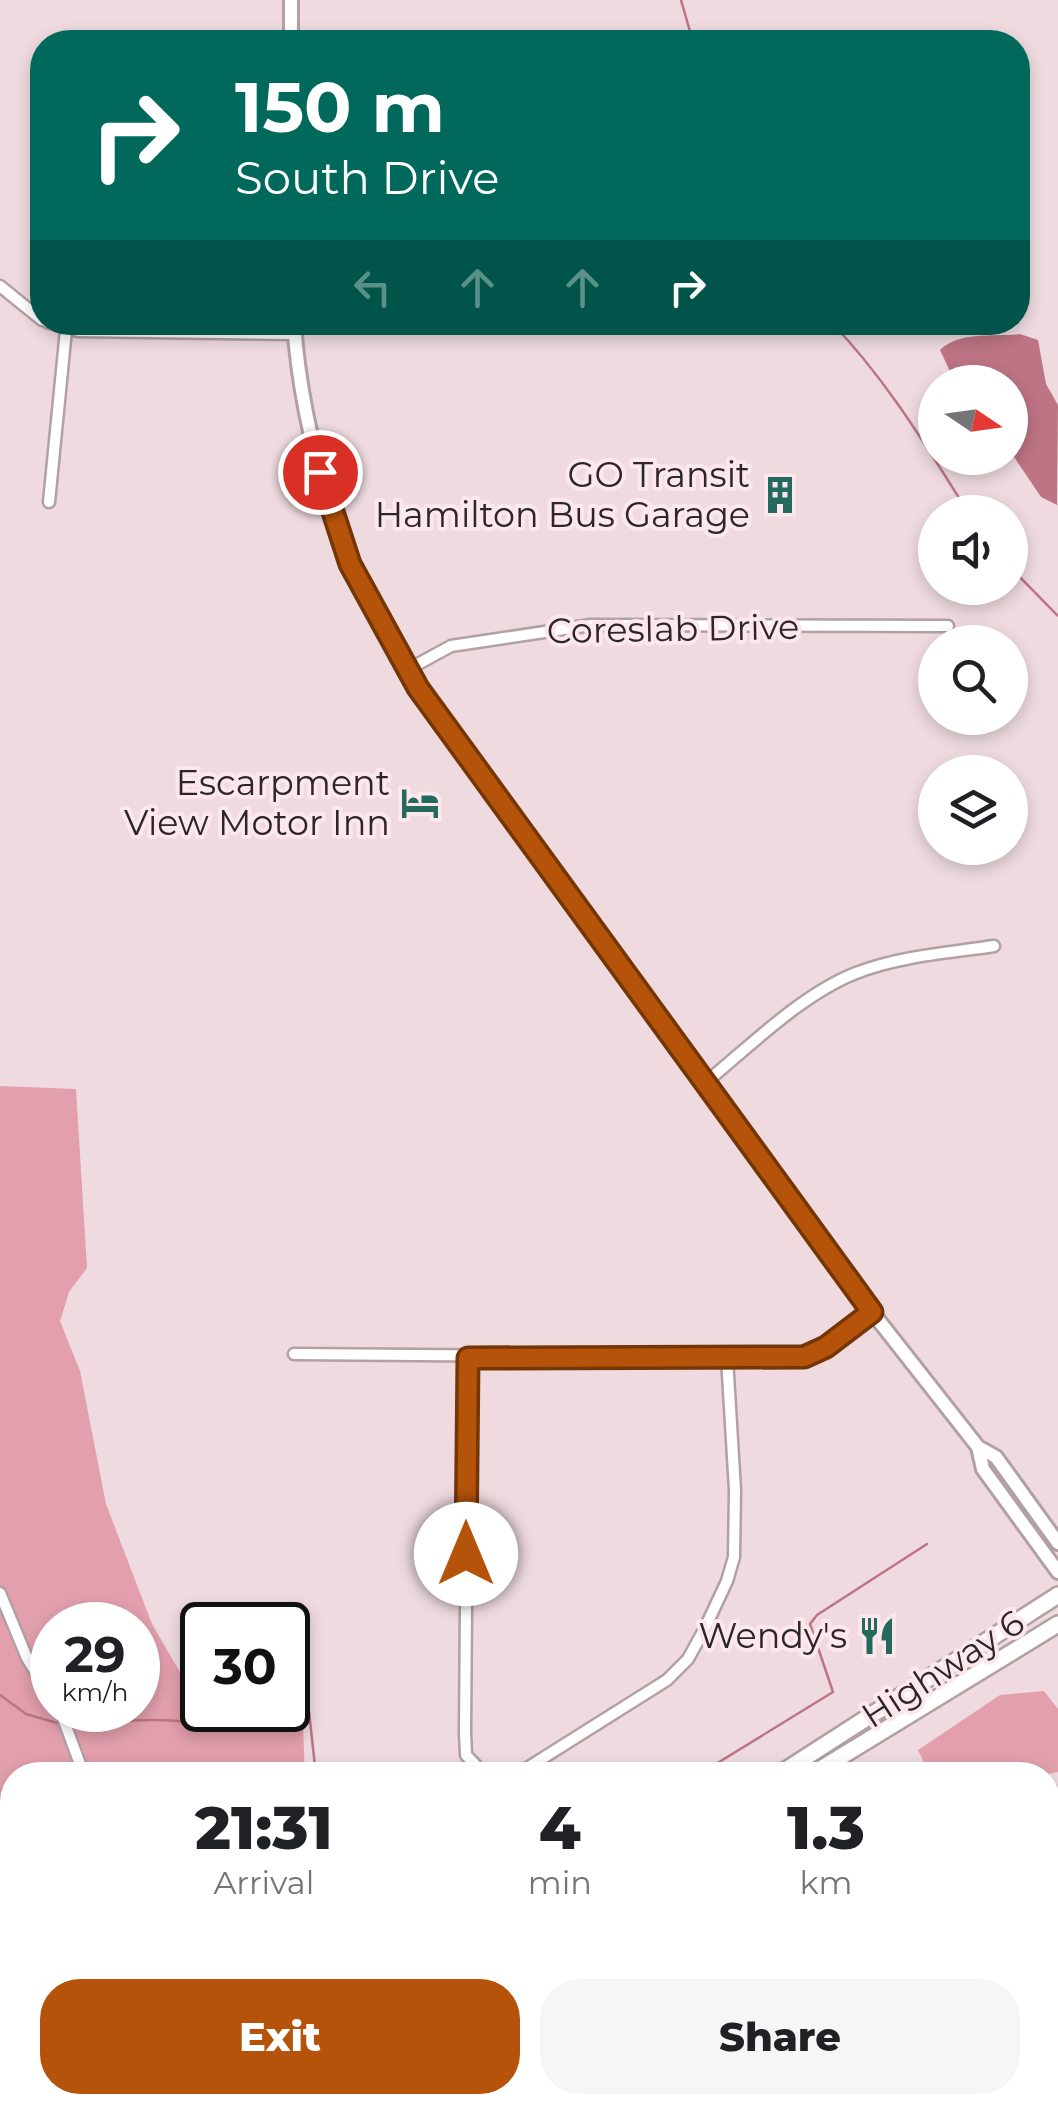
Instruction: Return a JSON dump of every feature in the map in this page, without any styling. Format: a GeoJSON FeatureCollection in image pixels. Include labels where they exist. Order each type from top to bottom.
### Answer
{"type":"FeatureCollection","features":[{"type":"Feature","properties":{"kind":"highway","name":"Highway 6"},"geometry":{"type":"LineString","coordinates":[[798,1762],[1058,1595]]}},
{"type":"Feature","properties":{"kind":"highway","name":"Highway 6"},"geometry":{"type":"LineString","coordinates":[[832,1762],[1058,1624]]}},
{"type":"Feature","properties":{"kind":"highway"},"geometry":{"type":"LineString","coordinates":[[1029,1641],[1058,1636]]}},
{"type":"Feature","properties":{"kind":"main road"},"geometry":{"type":"LineString","coordinates":[[292,0],[292,30]]}},
{"type":"Feature","properties":{"kind":"main road"},"geometry":{"type":"LineString","coordinates":[[295,335],[320,472],[350,564],[406,670],[872,1312],[978,1447],[996,1458],[1058,1543]]}},
{"type":"Feature","properties":{"kind":"main road"},"geometry":{"type":"LineString","coordinates":[[978,1447],[983,1469],[1058,1572]]}},
{"type":"Feature","properties":{"kind":"street"},"geometry":{"type":"LineString","coordinates":[[0,286],[30,309]]}},
{"type":"Feature","properties":{"kind":"street"},"geometry":{"type":"LineString","coordinates":[[49,502],[66,335]]}},
{"type":"Feature","properties":{"kind":"street","name":"Coreslab Drive"},"geometry":{"type":"LineString","coordinates":[[406,670],[452,646],[592,624],[918,626]]}},
{"type":"Feature","properties":{"kind":"street"},"geometry":{"type":"LineString","coordinates":[[705,1083],[806,1002],[852,974],[884,963],[994,946]]}},
{"type":"Feature","properties":{"kind":"street"},"geometry":{"type":"LineString","coordinates":[[294,1354],[804,1357],[826,1347],[872,1312]]}},
{"type":"Feature","properties":{"kind":"street"},"geometry":{"type":"LineString","coordinates":[[468,1358],[465,1733],[466,1755],[473,1762]]}},
{"type":"Feature","properties":{"kind":"street"},"geometry":{"type":"LineString","coordinates":[[537,1762],[668,1680],[688,1659],[705,1628],[734,1557],[735,1490],[728,1358]]}},
{"type":"Feature","properties":{"kind":"street"},"geometry":{"type":"LineString","coordinates":[[0,1593],[30,1663]]}},
{"type":"Feature","properties":{"kind":"street"},"geometry":{"type":"LineString","coordinates":[[68,1732],[79,1762]]}},
{"type":"Feature","properties":{"kind":"shaded area"},"geometry":{"type":"Polygon","coordinates":[[[1023,335],[1038,340],[1046,384],[1058,405],[1057,505],[1041,497],[1026,475],[1028,365],[947,365],[940,350],[957,340],[1023,335]]]}},
{"type":"Feature","properties":{"kind":"shaded area"},"geometry":{"type":"Polygon","coordinates":[[[0,1086],[76,1089],[87,1268],[69,1292],[60,1321],[80,1371],[106,1504],[144,1602],[30,1602],[30,1732],[160,1732],[160,1638],[180,1672],[180,1732],[303,1732],[304,1762],[0,1762],[0,1086]]]}},
{"type":"Feature","properties":{"kind":"shaded area"},"geometry":{"type":"Polygon","coordinates":[[[1044,1691],[1058,1709],[1058,1762],[924,1762],[918,1750],[1000,1695],[1044,1691]]]}},
{"type":"Feature","properties":{"kind":"waterway"},"geometry":{"type":"LineString","coordinates":[[681,0],[690,30]]}},
{"type":"Feature","properties":{"kind":"waterway"},"geometry":{"type":"LineString","coordinates":[[843,335],[887,390],[957,495]]}},
{"type":"Feature","properties":{"kind":"waterway"},"geometry":{"type":"LineString","coordinates":[[1028,585],[1058,616]]}},
{"type":"Feature","properties":{"kind":"waterway"},"geometry":{"type":"LineString","coordinates":[[719,1762],[833,1692],[810,1624],[817,1615],[927,1544]]}},
{"type":"Feature","properties":{"kind":"waterway"},"geometry":{"type":"LineString","coordinates":[[0,1695],[30,1715]]}},
{"type":"Feature","properties":{"kind":"waterway"},"geometry":{"type":"LineString","coordinates":[[160,1720],[180,1721]]}},
{"type":"Feature","properties":{"kind":"waterway"},"geometry":{"type":"LineString","coordinates":[[310,1721],[315,1762]]}},
{"type":"Feature","properties":{"kind":"place","name":"GO Transit Hamilton Bus Garage"},"geometry":{"type":"Point","coordinates":[780,495]}},
{"type":"Feature","properties":{"kind":"place","name":"Escarpment View Motor Inn"},"geometry":{"type":"Point","coordinates":[420,803]}},
{"type":"Feature","properties":{"kind":"place","name":"Wendy's"},"geometry":{"type":"Point","coordinates":[877,1636]}},
{"type":"Feature","properties":{"kind":"route"},"geometry":{"type":"LineString","coordinates":[[320,472],[350,564],[406,670],[872,1312],[826,1347],[804,1357],[468,1358],[466,1554]]}}]}
